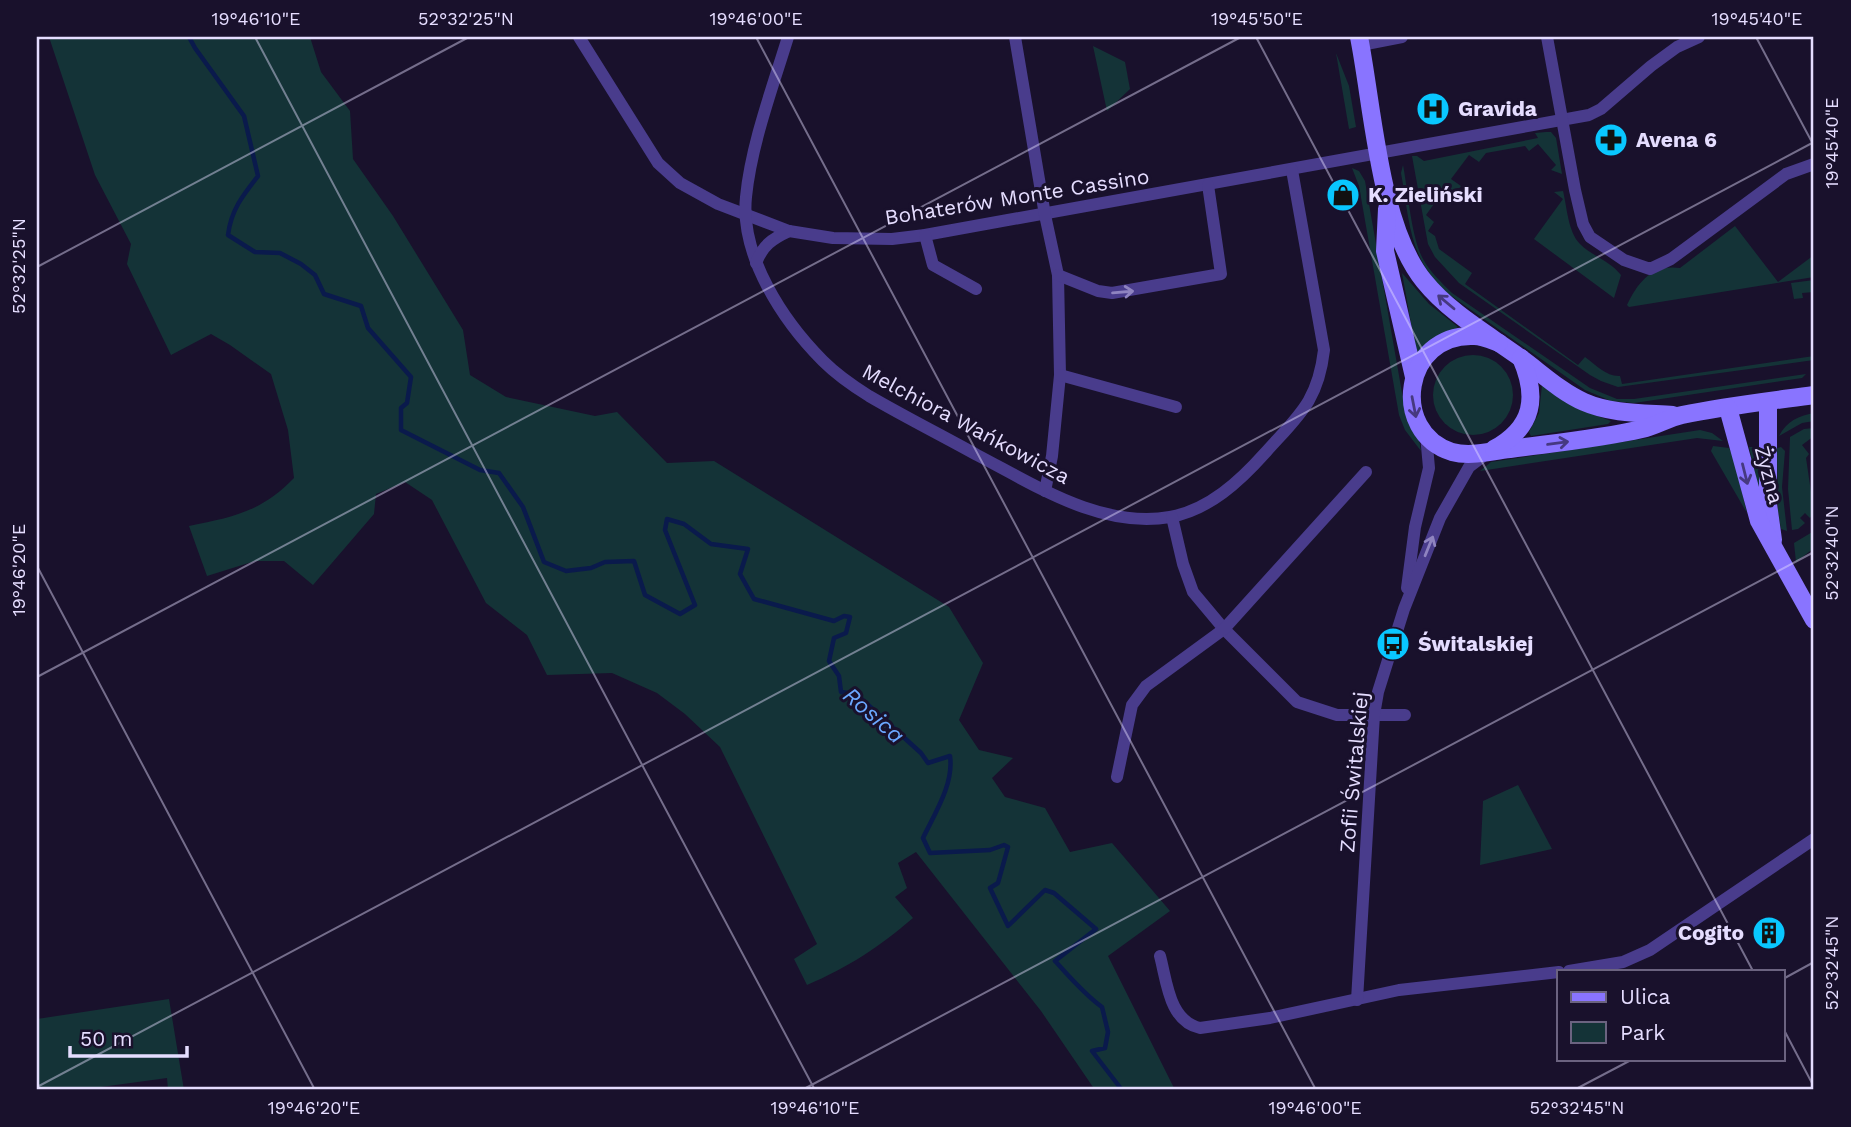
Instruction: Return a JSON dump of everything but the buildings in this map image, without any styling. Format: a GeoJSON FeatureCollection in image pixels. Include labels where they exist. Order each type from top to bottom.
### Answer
{"type":"FeatureCollection","features":[{"type":"Feature","properties":{"kind":"street","name":"Bohaterów Monte Cassino"},"geometry":{"type":"LineString","coordinates":[[579,37],[658,163],[691,190],[718,204],[789,230],[861,240],[925,235],[1045,215],[1589,116],[1677,47],[1699,37]]}},
{"type":"Feature","properties":{"kind":"street","name":"Melchiora Wańkowicza"},"geometry":{"type":"LineString","coordinates":[[788,37],[760,134],[746,197],[746,215],[756,264],[765,282],[791,322],[823,361],[843,379],[897,412],[1045,491],[1090,509],[1130,519],[1172,517],[1221,495],[1237,483],[1312,397],[1321,373],[1324,350],[1292,170]]}},
{"type":"Feature","properties":{"kind":"street"},"geometry":{"type":"LineString","coordinates":[[1015,37],[1045,215],[1058,275],[1060,375],[1052,456],[1045,491]]}},
{"type":"Feature","properties":{"kind":"street"},"geometry":{"type":"LineString","coordinates":[[1402,37],[1360,41],[1388,202],[1409,257],[1422,279],[1444,301],[1585,403],[1625,412],[1680,415],[1814,395]]}},
{"type":"Feature","properties":{"kind":"street"},"geometry":{"type":"LineString","coordinates":[[1547,37],[1583,224],[1590,237],[1624,260],[1650,269],[1671,260],[1786,174],[1814,164]]}},
{"type":"Feature","properties":{"kind":"street"},"geometry":{"type":"LineString","coordinates":[[1058,275],[1098,291],[1112,293],[1221,274],[1208,185]]}},
{"type":"Feature","properties":{"kind":"street"},"geometry":{"type":"LineString","coordinates":[[1388,202],[1385,251],[1414,377]]}},
{"type":"Feature","properties":{"kind":"street"},"geometry":{"type":"LineString","coordinates":[[756,264],[761,250],[770,240],[789,230]]}},
{"type":"Feature","properties":{"kind":"street"},"geometry":{"type":"LineString","coordinates":[[925,235],[933,265],[976,289]]}},
{"type":"Feature","properties":{"kind":"street"},"geometry":{"type":"LineString","coordinates":[[1404,609],[1415,527],[1429,468],[1426,435],[1413,410],[1412,392],[1416,367],[1424,356],[1447,341],[1476,336],[1499,343]]}},
{"type":"Feature","properties":{"kind":"street"},"geometry":{"type":"LineString","coordinates":[[1490,451],[1516,433],[1529,410],[1531,385],[1521,358]]}},
{"type":"Feature","properties":{"kind":"street"},"geometry":{"type":"LineString","coordinates":[[1060,375],[1176,407]]}},
{"type":"Feature","properties":{"kind":"street","name":"Żyzna"},"geometry":{"type":"LineString","coordinates":[[1768,402],[1768,504],[1775,550]]}},
{"type":"Feature","properties":{"kind":"street","name":"Żyzna"},"geometry":{"type":"LineString","coordinates":[[1728,408],[1756,514],[1814,620]]}},
{"type":"Feature","properties":{"kind":"street"},"geometry":{"type":"LineString","coordinates":[[1426,435],[1449,451],[1474,454],[1603,437],[1645,428],[1680,415]]}},
{"type":"Feature","properties":{"kind":"street","name":"Zofii Świtalskiej"},"geometry":{"type":"LineString","coordinates":[[1356,1000],[1374,715],[1378,692],[1404,609],[1440,518],[1469,467],[1490,451]]}},
{"type":"Feature","properties":{"kind":"street"},"geometry":{"type":"LineString","coordinates":[[1117,777],[1132,705],[1146,686],[1224,629],[1366,472]]}},
{"type":"Feature","properties":{"kind":"street"},"geometry":{"type":"LineString","coordinates":[[1172,517],[1193,592],[1224,629],[1297,702],[1337,715],[1405,715]]}},
{"type":"Feature","properties":{"kind":"street"},"geometry":{"type":"LineString","coordinates":[[1575,970],[1623,962],[1650,950],[1814,839]]}},
{"type":"Feature","properties":{"kind":"street"},"geometry":{"type":"LineString","coordinates":[[1160,956],[1179,1016],[1189,1026],[1200,1028],[1258,1020],[1399,990],[1557,972]]}},
{"type":"Feature","properties":{"kind":"green space"},"geometry":{"type":"Polygon","coordinates":[[[49,37],[310,37],[321,72],[350,111],[353,159],[393,216],[463,330],[470,375],[506,397],[595,416],[617,412],[667,463],[714,461],[949,607],[983,663],[959,720],[979,750],[1013,758],[992,778],[1005,797],[1045,808],[1070,852],[1112,843],[1170,911],[1108,956],[1175,1090],[1095,1090],[1041,1011],[916,852],[898,863],[907,888],[895,897],[913,918],[863,956],[807,985],[794,959],[817,944],[720,747],[685,714],[657,693],[612,673],[547,675],[527,635],[486,603],[432,500],[405,482],[376,494],[374,514],[313,585],[284,561],[255,561],[207,576],[189,526],[258,506],[294,478],[288,430],[271,374],[230,345],[211,334],[171,355],[127,264],[131,244],[95,175],[49,37]]]}},
{"type":"Feature","properties":{"kind":"green space"},"geometry":{"type":"Polygon","coordinates":[[[1093,46],[1125,62],[1130,89],[1107,111],[1093,46]]]}},
{"type":"Feature","properties":{"kind":"green space"},"geometry":{"type":"Polygon","coordinates":[[[1336,53],[1349,86],[1356,127],[1349,129],[1336,53]]]}},
{"type":"Feature","properties":{"kind":"green space"},"geometry":{"type":"Polygon","coordinates":[[[1551,132],[1556,138],[1562,174],[1551,170],[1556,165],[1538,144],[1529,151],[1525,146],[1486,153],[1479,162],[1469,155],[1451,179],[1461,186],[1448,203],[1439,197],[1426,215],[1434,222],[1428,231],[1435,236],[1439,249],[1472,273],[1465,284],[1578,365],[1585,357],[1606,373],[1620,376],[1622,384],[1814,356],[1814,360],[1618,387],[1590,375],[1459,283],[1435,257],[1428,244],[1412,156],[1424,161],[1538,138],[1535,133],[1551,132]]]}},
{"type":"Feature","properties":{"kind":"green space"},"geometry":{"type":"Polygon","coordinates":[[[1403,165],[1416,239],[1423,259],[1432,273],[1452,293],[1590,388],[1617,399],[1634,399],[1806,374],[1802,378],[1634,403],[1611,401],[1585,390],[1447,293],[1434,280],[1418,252],[1413,238],[1401,173],[1403,165]]]}},
{"type":"Feature","properties":{"kind":"green space"},"geometry":{"type":"Polygon","coordinates":[[[1352,168],[1359,171],[1365,181],[1405,410],[1419,439],[1421,451],[1405,430],[1399,415],[1359,186],[1352,168]]]}},
{"type":"Feature","properties":{"kind":"green space"},"geometry":{"type":"Polygon","coordinates":[[[1563,191],[1570,226],[1576,239],[1621,275],[1614,298],[1534,239],[1563,199],[1554,192],[1563,191]]]}},
{"type":"Feature","properties":{"kind":"green space"},"geometry":{"type":"Polygon","coordinates":[[[1735,226],[1778,282],[1814,255],[1814,277],[1629,307],[1627,305],[1647,276],[1661,269],[1680,268],[1735,226]]]}},
{"type":"Feature","properties":{"kind":"green space"},"geometry":{"type":"Polygon","coordinates":[[[1402,273],[1429,304],[1458,327],[1419,354],[1416,351],[1402,273]]]}},
{"type":"Feature","properties":{"kind":"green space"},"geometry":{"type":"Polygon","coordinates":[[[1814,280],[1814,292],[1802,293],[1803,298],[1794,299],[1791,283],[1814,280]]]}},
{"type":"Feature","properties":{"kind":"green space"},"geometry":{"type":"Polygon","coordinates":[[[1465,355],[1481,355],[1502,366],[1513,387],[1513,403],[1502,424],[1481,435],[1465,435],[1451,429],[1439,417],[1433,403],[1433,387],[1439,373],[1451,361],[1465,355]]]}},
{"type":"Feature","properties":{"kind":"green space"},"geometry":{"type":"Polygon","coordinates":[[[1542,385],[1576,408],[1611,421],[1608,424],[1531,436],[1529,432],[1539,413],[1542,385]]]}},
{"type":"Feature","properties":{"kind":"green space"},"geometry":{"type":"Polygon","coordinates":[[[1814,413],[1814,421],[1802,423],[1779,436],[1794,420],[1814,413]]]}},
{"type":"Feature","properties":{"kind":"green space"},"geometry":{"type":"Polygon","coordinates":[[[1814,428],[1814,436],[1802,445],[1809,454],[1806,458],[1814,512],[1810,518],[1805,513],[1800,518],[1805,523],[1792,530],[1788,489],[1790,437],[1804,429],[1814,428]]]}},
{"type":"Feature","properties":{"kind":"green space"},"geometry":{"type":"Polygon","coordinates":[[[1700,430],[1712,433],[1723,441],[1697,438],[1480,471],[1491,462],[1700,430]]]}},
{"type":"Feature","properties":{"kind":"green space"},"geometry":{"type":"Polygon","coordinates":[[[1713,446],[1729,448],[1747,513],[1711,451],[1713,446]]]}},
{"type":"Feature","properties":{"kind":"green space"},"geometry":{"type":"Polygon","coordinates":[[[1749,447],[1760,447],[1759,491],[1749,447]]]}},
{"type":"Feature","properties":{"kind":"green space"},"geometry":{"type":"Polygon","coordinates":[[[1781,447],[1785,451],[1782,487],[1787,531],[1781,529],[1778,511],[1777,448],[1781,447]]]}},
{"type":"Feature","properties":{"kind":"green space"},"geometry":{"type":"Polygon","coordinates":[[[1814,531],[1814,548],[1796,562],[1794,543],[1814,531]]]}},
{"type":"Feature","properties":{"kind":"green space"},"geometry":{"type":"Polygon","coordinates":[[[1518,785],[1552,849],[1480,865],[1483,801],[1518,785]]]}},
{"type":"Feature","properties":{"kind":"green space"},"geometry":{"type":"Polygon","coordinates":[[[169,999],[184,1090],[168,1090],[167,1078],[79,1090],[37,1089],[37,1019],[169,999]]]}},
{"type":"Feature","properties":{"kind":"waterway","name":"Rosica"},"geometry":{"type":"LineString","coordinates":[[189,37],[244,116],[258,176],[235,210],[228,235],[255,252],[280,253],[301,264],[315,275],[324,294],[361,306],[368,328],[411,377],[407,403],[401,408],[401,430],[480,470],[499,473],[523,507],[544,562],[566,571],[591,568],[605,562],[634,561],[645,595],[680,614],[695,605],[665,530],[667,519],[684,524],[711,544],[748,549],[740,574],[754,599],[834,621],[844,616],[850,617],[846,633],[834,638],[829,661],[839,676],[841,692],[856,694],[921,753],[928,763],[950,756],[946,788],[923,838],[930,853],[990,850],[1004,845],[1008,847],[998,883],[990,888],[1008,926],[1045,890],[1054,893],[1096,929],[1055,961],[1102,1007],[1108,1032],[1105,1048],[1092,1051],[1122,1090]]}},
{"type":"Feature","properties":{"kind":"place","name":"Gravida"},"geometry":{"type":"Point","coordinates":[1433,109]}},
{"type":"Feature","properties":{"kind":"place","name":"Avena 6"},"geometry":{"type":"Point","coordinates":[1611,140]}},
{"type":"Feature","properties":{"kind":"place","name":"K. Zieliński"},"geometry":{"type":"Point","coordinates":[1343,195]}},
{"type":"Feature","properties":{"kind":"place","name":"Świtalskiej"},"geometry":{"type":"Point","coordinates":[1393,644]}},
{"type":"Feature","properties":{"kind":"place","name":"Cogito"},"geometry":{"type":"Point","coordinates":[1769,933]}}]}
